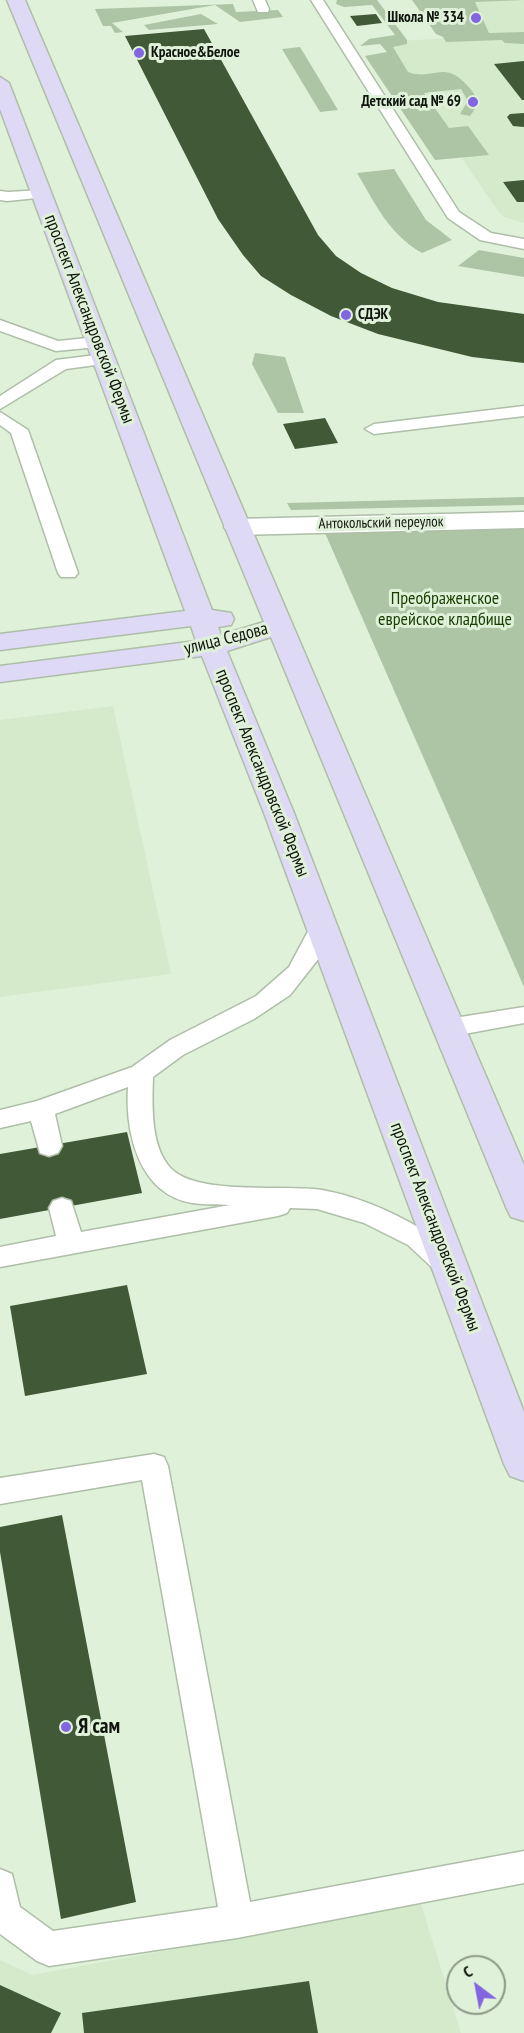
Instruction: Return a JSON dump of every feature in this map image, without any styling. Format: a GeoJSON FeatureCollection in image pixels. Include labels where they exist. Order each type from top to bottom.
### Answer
{"type":"FeatureCollection","features":[{"type":"Feature","properties":{"kind":"main road"},"geometry":{"type":"LineString","coordinates":[[16,0],[524,1207]]}},
{"type":"Feature","properties":{"kind":"main road","name":"проспект Александровской Фермы"},"geometry":{"type":"LineString","coordinates":[[0,83],[206,632],[322,926],[524,1464]]}},
{"type":"Feature","properties":{"kind":"main road","name":"улица Седова"},"geometry":{"type":"LineString","coordinates":[[0,642],[206,632],[279,626]]}},
{"type":"Feature","properties":{"kind":"main road","name":"улица Седова"},"geometry":{"type":"LineString","coordinates":[[0,674],[206,632]]}},
{"type":"Feature","properties":{"kind":"street","name":"Антокольский переулок"},"geometry":{"type":"LineString","coordinates":[[237,527],[524,520]]}},
{"type":"Feature","properties":{"kind":"lane"},"geometry":{"type":"LineString","coordinates":[[317,0],[453,215],[466,227],[486,237],[524,244]]}},
{"type":"Feature","properties":{"kind":"lane"},"geometry":{"type":"LineString","coordinates":[[0,195],[7,197],[42,194]]}},
{"type":"Feature","properties":{"kind":"lane"},"geometry":{"type":"LineString","coordinates":[[0,325],[56,346],[101,350]]}},
{"type":"Feature","properties":{"kind":"lane"},"geometry":{"type":"LineString","coordinates":[[0,404],[62,364],[101,350]]}},
{"type":"Feature","properties":{"kind":"lane"},"geometry":{"type":"LineString","coordinates":[[374,429],[524,411]]}},
{"type":"Feature","properties":{"kind":"lane"},"geometry":{"type":"LineString","coordinates":[[0,417],[19,430],[68,573]]}},
{"type":"Feature","properties":{"kind":"lane"},"geometry":{"type":"LineString","coordinates":[[0,1119],[41,1109],[141,1073],[177,1047],[260,1008],[286,986],[313,951],[322,926]]}},
{"type":"Feature","properties":{"kind":"lane"},"geometry":{"type":"LineString","coordinates":[[448,1028],[524,1015]]}},
{"type":"Feature","properties":{"kind":"lane"},"geometry":{"type":"LineString","coordinates":[[141,1073],[139,1109],[145,1147],[164,1178],[192,1193],[317,1198],[372,1215],[417,1238],[451,1270]]}},
{"type":"Feature","properties":{"kind":"lane"},"geometry":{"type":"LineString","coordinates":[[41,1109],[49,1146]]}},
{"type":"Feature","properties":{"kind":"lane"},"geometry":{"type":"LineString","coordinates":[[0,1257],[317,1198]]}},
{"type":"Feature","properties":{"kind":"lane"},"geometry":{"type":"LineString","coordinates":[[62,1208],[71,1244]]}},
{"type":"Feature","properties":{"kind":"lane"},"geometry":{"type":"LineString","coordinates":[[0,1491],[154,1466],[237,1921]]}},
{"type":"Feature","properties":{"kind":"lane"},"geometry":{"type":"LineString","coordinates":[[1,1906],[49,1949],[237,1921],[524,1867]]}},
{"type":"Feature","properties":{"kind":"shaded area","name":"Детский сад № 69"},"geometry":{"type":"Polygon","coordinates":[[[416,0],[524,0],[524,223],[504,217],[498,211],[382,42],[450,38],[416,0]]]}},
{"type":"Feature","properties":{"kind":"shaded area"},"geometry":{"type":"Polygon","coordinates":[[[113,706],[171,974],[0,997],[0,720],[113,706]]]}},
{"type":"Feature","properties":{"kind":"shaded area"},"geometry":{"type":"Polygon","coordinates":[[[421,1904],[446,1985],[446,2015],[455,2015],[461,2033],[0,2033],[0,1960],[32,1975],[421,1904]]]}},
{"type":"Feature","properties":{"kind":"green space"},"geometry":{"type":"Polygon","coordinates":[[[337,0],[377,0],[407,40],[407,44],[393,47],[408,72],[425,74],[447,72],[462,81],[472,91],[476,97],[476,104],[470,116],[460,114],[468,101],[461,89],[424,93],[449,128],[468,126],[489,155],[435,160],[365,56],[387,52],[380,44],[360,46],[369,39],[395,35],[372,5],[344,7],[336,4],[337,0]]]}},
{"type":"Feature","properties":{"kind":"green space","name":"Школа № 334"},"geometry":{"type":"Polygon","coordinates":[[[412,0],[524,0],[475,2],[489,33],[524,32],[524,44],[505,43],[502,40],[446,42],[443,37],[436,34],[412,0]]]}},
{"type":"Feature","properties":{"kind":"green space"},"geometry":{"type":"Polygon","coordinates":[[[233,4],[236,12],[278,10],[283,17],[240,22],[215,5],[112,23],[123,32],[115,33],[111,26],[103,26],[95,9],[233,4]]]}},
{"type":"Feature","properties":{"kind":"green space"},"geometry":{"type":"Polygon","coordinates":[[[201,14],[218,24],[149,30],[144,25],[201,14]]]}},
{"type":"Feature","properties":{"kind":"green space"},"geometry":{"type":"Polygon","coordinates":[[[300,47],[338,110],[320,112],[282,49],[300,47]]]}},
{"type":"Feature","properties":{"kind":"green space"},"geometry":{"type":"Polygon","coordinates":[[[394,169],[426,220],[452,240],[422,253],[400,237],[377,207],[357,173],[394,169]]]}},
{"type":"Feature","properties":{"kind":"green space"},"geometry":{"type":"Polygon","coordinates":[[[479,250],[524,258],[524,277],[458,266],[479,250]]]}},
{"type":"Feature","properties":{"kind":"green space"},"geometry":{"type":"Polygon","coordinates":[[[255,353],[285,357],[304,413],[278,413],[252,364],[255,353]]]}},
{"type":"Feature","properties":{"kind":"green space"},"geometry":{"type":"Polygon","coordinates":[[[524,497],[524,505],[291,510],[287,503],[524,497]]]}},
{"type":"Feature","properties":{"kind":"green space","name":"Преображенское еврейское кладбище"},"geometry":{"type":"Polygon","coordinates":[[[524,528],[524,987],[325,533],[524,528]]]}},
{"type":"Feature","properties":{"kind":"building"},"geometry":{"type":"Polygon","coordinates":[[[376,14],[382,23],[357,26],[350,16],[376,14]]]}},
{"type":"Feature","properties":{"kind":"building"},"geometry":{"type":"Polygon","coordinates":[[[204,29],[318,235],[336,256],[361,273],[392,288],[438,302],[524,314],[524,363],[472,357],[378,334],[331,316],[261,276],[218,219],[125,36],[204,29]]]}},
{"type":"Feature","properties":{"kind":"building"},"geometry":{"type":"Polygon","coordinates":[[[524,61],[524,100],[522,100],[494,64],[524,61]]]}},
{"type":"Feature","properties":{"kind":"building"},"geometry":{"type":"Polygon","coordinates":[[[524,113],[524,127],[513,126],[507,117],[510,114],[524,113]]]}},
{"type":"Feature","properties":{"kind":"building"},"geometry":{"type":"Polygon","coordinates":[[[524,180],[524,202],[517,202],[503,182],[524,180]]]}},
{"type":"Feature","properties":{"kind":"building"},"geometry":{"type":"Polygon","coordinates":[[[325,418],[338,443],[295,449],[283,424],[325,418]]]}},
{"type":"Feature","properties":{"kind":"building"},"geometry":{"type":"Polygon","coordinates":[[[127,1132],[142,1193],[0,1219],[0,1154],[127,1132]]]}},
{"type":"Feature","properties":{"kind":"building"},"geometry":{"type":"Polygon","coordinates":[[[127,1285],[147,1374],[25,1396],[10,1306],[127,1285]]]}},
{"type":"Feature","properties":{"kind":"building","name":"Я сам"},"geometry":{"type":"Polygon","coordinates":[[[62,1515],[136,1902],[61,1919],[0,1552],[0,1527],[62,1515]]]}},
{"type":"Feature","properties":{"kind":"building"},"geometry":{"type":"Polygon","coordinates":[[[309,1981],[318,2033],[84,2033],[82,2013],[309,1981]]]}},
{"type":"Feature","properties":{"kind":"building"},"geometry":{"type":"Polygon","coordinates":[[[0,1985],[61,2013],[51,2033],[0,2033],[0,1985]]]}},
{"type":"Feature","properties":{"kind":"place","name":"Школа № 334"},"geometry":{"type":"Point","coordinates":[476,18]}},
{"type":"Feature","properties":{"kind":"place","name":"Красное&Белое"},"geometry":{"type":"Point","coordinates":[139,53]}},
{"type":"Feature","properties":{"kind":"place","name":"Детский сад № 69"},"geometry":{"type":"Point","coordinates":[473,102]}},
{"type":"Feature","properties":{"kind":"place","name":"СДЭК"},"geometry":{"type":"Point","coordinates":[346,315]}},
{"type":"Feature","properties":{"kind":"place","name":"Я сам"},"geometry":{"type":"Point","coordinates":[66,1727]}}]}
